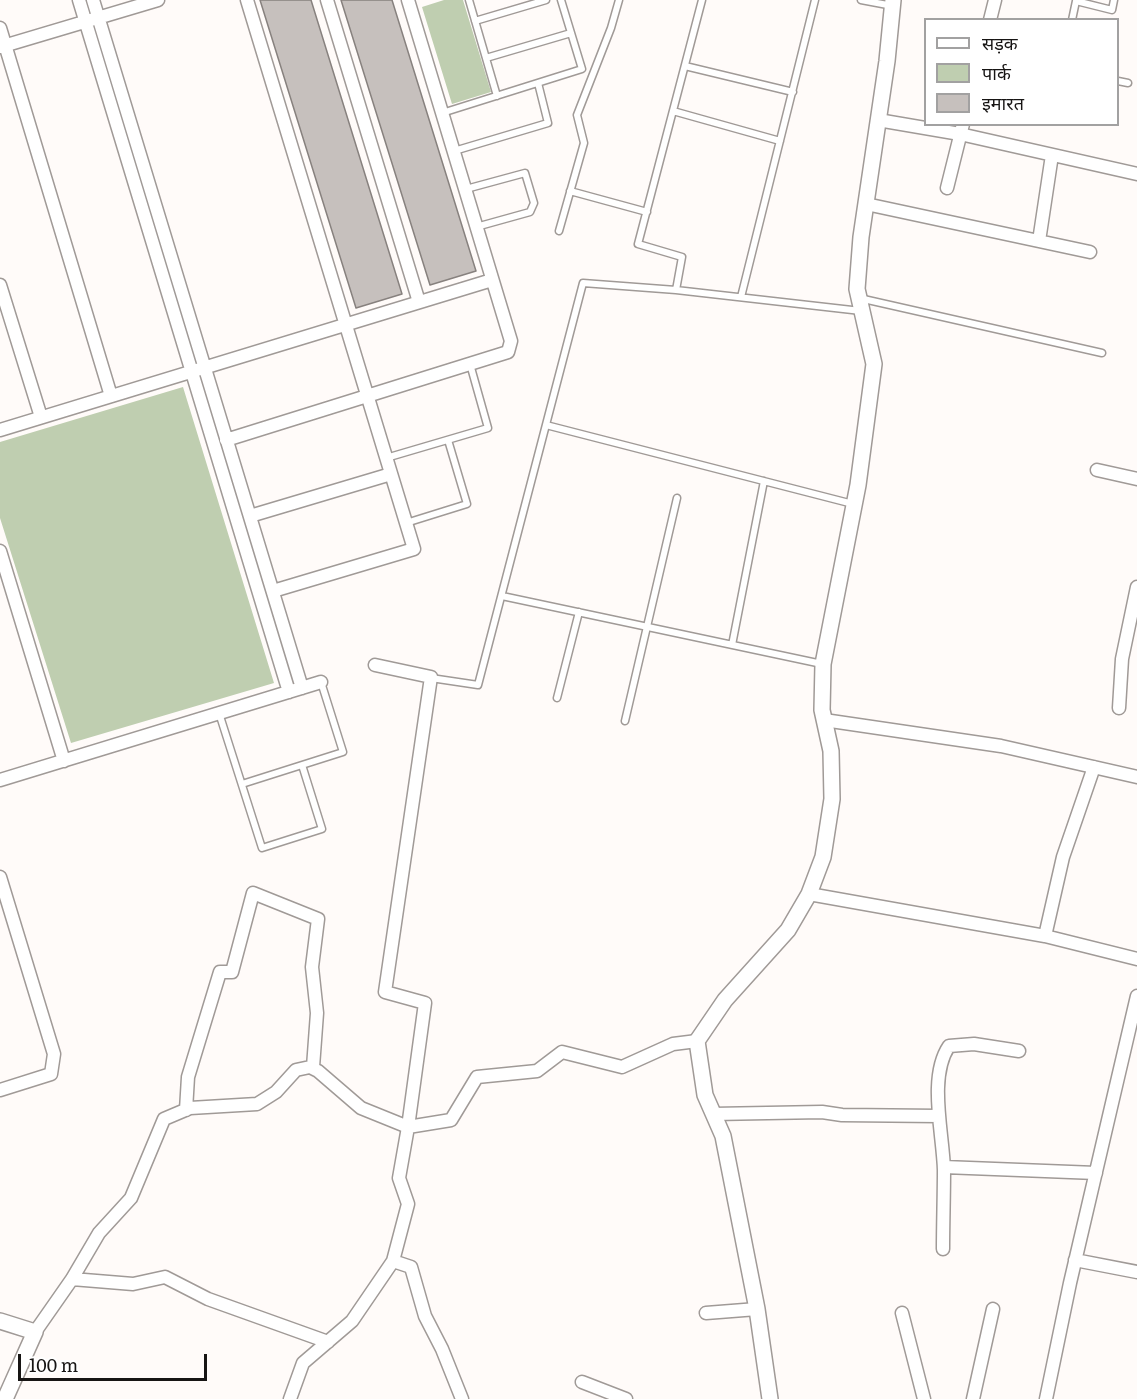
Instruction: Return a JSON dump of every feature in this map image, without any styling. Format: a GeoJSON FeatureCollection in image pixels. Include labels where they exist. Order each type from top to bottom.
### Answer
{"type":"FeatureCollection","features":[{"type":"Feature","properties":{"kind":"street"},"geometry":{"type":"LineString","coordinates":[[79,0],[289,692]]}},
{"type":"Feature","properties":{"kind":"street"},"geometry":{"type":"LineString","coordinates":[[93,0],[303,688]]}},
{"type":"Feature","properties":{"kind":"street"},"geometry":{"type":"LineString","coordinates":[[3,46],[158,0]]}},
{"type":"Feature","properties":{"kind":"street"},"geometry":{"type":"LineString","coordinates":[[247,0],[414,549],[273,591]]}},
{"type":"Feature","properties":{"kind":"street"},"geometry":{"type":"LineString","coordinates":[[327,0],[419,302]]}},
{"type":"Feature","properties":{"kind":"street"},"geometry":{"type":"LineString","coordinates":[[990,18],[995,0]]}},
{"type":"Feature","properties":{"kind":"street"},"geometry":{"type":"LineString","coordinates":[[226,440],[508,352],[511,341],[442,113],[411,1]]}},
{"type":"Feature","properties":{"kind":"street"},"geometry":{"type":"LineString","coordinates":[[770,1399],[757,1309],[723,1136],[705,1095],[697,1041],[725,1000],[788,930],[809,894],[823,857],[832,799],[831,751],[824,720],[823,664],[854,504],[874,364],[860,304],[858,279],[893,3]]}},
{"type":"Feature","properties":{"kind":"street"},"geometry":{"type":"LineString","coordinates":[[0,28],[3,46],[111,396]]}},
{"type":"Feature","properties":{"kind":"street"},"geometry":{"type":"LineString","coordinates":[[878,120],[924,125]]}},
{"type":"Feature","properties":{"kind":"street"},"geometry":{"type":"LineString","coordinates":[[934,126],[962,129],[1052,155],[1137,174]]}},
{"type":"Feature","properties":{"kind":"street"},"geometry":{"type":"LineString","coordinates":[[947,188],[962,129]]}},
{"type":"Feature","properties":{"kind":"street"},"geometry":{"type":"LineString","coordinates":[[1039,241],[1052,155]]}},
{"type":"Feature","properties":{"kind":"street"},"geometry":{"type":"LineString","coordinates":[[866,204],[1090,252]]}},
{"type":"Feature","properties":{"kind":"street"},"geometry":{"type":"LineString","coordinates":[[0,430],[492,280]]}},
{"type":"Feature","properties":{"kind":"street"},"geometry":{"type":"LineString","coordinates":[[0,285],[41,417]]}},
{"type":"Feature","properties":{"kind":"street"},"geometry":{"type":"LineString","coordinates":[[1097,470],[1137,479]]}},
{"type":"Feature","properties":{"kind":"street"},"geometry":{"type":"LineString","coordinates":[[250,516],[391,474]]}},
{"type":"Feature","properties":{"kind":"street"},"geometry":{"type":"LineString","coordinates":[[0,551],[64,761]]}},
{"type":"Feature","properties":{"kind":"street"},"geometry":{"type":"LineString","coordinates":[[1119,708],[1122,659],[1137,587]]}},
{"type":"Feature","properties":{"kind":"street"},"geometry":{"type":"LineString","coordinates":[[290,1399],[303,1363],[352,1322],[393,1261],[408,1204],[399,1178],[425,1003],[385,992],[431,677],[375,665]]}},
{"type":"Feature","properties":{"kind":"street"},"geometry":{"type":"LineString","coordinates":[[0,780],[321,682]]}},
{"type":"Feature","properties":{"kind":"street"},"geometry":{"type":"LineString","coordinates":[[824,720],[1001,746],[1137,777]]}},
{"type":"Feature","properties":{"kind":"street"},"geometry":{"type":"LineString","coordinates":[[1045,936],[1063,857],[1094,768]]}},
{"type":"Feature","properties":{"kind":"street"},"geometry":{"type":"LineString","coordinates":[[0,877],[54,1054],[51,1074],[0,1090]]}},
{"type":"Feature","properties":{"kind":"street"},"geometry":{"type":"LineString","coordinates":[[186,1110],[188,1077],[220,972],[232,972],[253,893],[318,919],[312,967],[317,1013],[314,1068]]}},
{"type":"Feature","properties":{"kind":"street"},"geometry":{"type":"LineString","coordinates":[[809,894],[1045,936],[1137,959]]}},
{"type":"Feature","properties":{"kind":"street"},"geometry":{"type":"LineString","coordinates":[[1046,1399],[1075,1260],[1137,996]]}},
{"type":"Feature","properties":{"kind":"street"},"geometry":{"type":"LineString","coordinates":[[5,1399],[35,1332],[72,1279],[99,1233],[131,1198],[159,1126],[170,1115],[186,1110],[257,1104],[276,1092],[296,1070],[314,1068],[361,1108],[408,1127],[451,1120],[477,1077],[537,1071],[562,1052],[622,1067],[673,1044],[697,1041]]}},
{"type":"Feature","properties":{"kind":"street"},"geometry":{"type":"LineString","coordinates":[[943,1250],[944,1167],[939,1116],[941,1059],[949,1046],[974,1044],[1019,1051]]}},
{"type":"Feature","properties":{"kind":"street"},"geometry":{"type":"LineString","coordinates":[[714,1114],[822,1112],[842,1115],[939,1116]]}},
{"type":"Feature","properties":{"kind":"street"},"geometry":{"type":"LineString","coordinates":[[944,1167],[1096,1173]]}},
{"type":"Feature","properties":{"kind":"street"},"geometry":{"type":"LineString","coordinates":[[1075,1260],[1137,1272]]}},
{"type":"Feature","properties":{"kind":"street"},"geometry":{"type":"LineString","coordinates":[[393,1261],[411,1268],[425,1316],[442,1349],[462,1399]]}},
{"type":"Feature","properties":{"kind":"street"},"geometry":{"type":"LineString","coordinates":[[72,1279],[133,1284],[165,1277],[208,1299],[328,1342]]}},
{"type":"Feature","properties":{"kind":"street"},"geometry":{"type":"LineString","coordinates":[[706,1313],[757,1309]]}},
{"type":"Feature","properties":{"kind":"street"},"geometry":{"type":"LineString","coordinates":[[973,1399],[993,1309]]}},
{"type":"Feature","properties":{"kind":"street"},"geometry":{"type":"LineString","coordinates":[[902,1313],[924,1399]]}},
{"type":"Feature","properties":{"kind":"street"},"geometry":{"type":"LineString","coordinates":[[0,1321],[35,1332]]}},
{"type":"Feature","properties":{"kind":"street"},"geometry":{"type":"LineString","coordinates":[[582,1382],[626,1399]]}},
{"type":"Feature","properties":{"kind":"lane"},"geometry":{"type":"LineString","coordinates":[[469,0],[497,96]]}},
{"type":"Feature","properties":{"kind":"lane"},"geometry":{"type":"LineString","coordinates":[[476,21],[546,0]]}},
{"type":"Feature","properties":{"kind":"lane"},"geometry":{"type":"LineString","coordinates":[[442,113],[582,69],[561,0]]}},
{"type":"Feature","properties":{"kind":"lane"},"geometry":{"type":"LineString","coordinates":[[559,231],[584,143],[577,116],[611,28],[618,0]]}},
{"type":"Feature","properties":{"kind":"lane"},"geometry":{"type":"LineString","coordinates":[[676,290],[682,257],[638,244],[702,0]]}},
{"type":"Feature","properties":{"kind":"lane"},"geometry":{"type":"LineString","coordinates":[[741,297],[815,0]]}},
{"type":"Feature","properties":{"kind":"lane"},"geometry":{"type":"LineString","coordinates":[[861,0],[893,3]]}},
{"type":"Feature","properties":{"kind":"lane"},"geometry":{"type":"LineString","coordinates":[[1072,18],[1076,1],[1112,10],[1114,0]]}},
{"type":"Feature","properties":{"kind":"lane"},"geometry":{"type":"LineString","coordinates":[[486,58],[571,33]]}},
{"type":"Feature","properties":{"kind":"lane"},"geometry":{"type":"LineString","coordinates":[[685,66],[793,92]]}},
{"type":"Feature","properties":{"kind":"lane"},"geometry":{"type":"LineString","coordinates":[[1119,81],[1128,83]]}},
{"type":"Feature","properties":{"kind":"lane"},"geometry":{"type":"LineString","coordinates":[[454,151],[548,123],[538,83]]}},
{"type":"Feature","properties":{"kind":"lane"},"geometry":{"type":"LineString","coordinates":[[673,111],[780,141]]}},
{"type":"Feature","properties":{"kind":"lane"},"geometry":{"type":"LineString","coordinates":[[465,189],[525,173],[534,203],[530,212],[476,227]]}},
{"type":"Feature","properties":{"kind":"lane"},"geometry":{"type":"LineString","coordinates":[[570,191],[647,212]]}},
{"type":"Feature","properties":{"kind":"lane"},"geometry":{"type":"LineString","coordinates":[[431,677],[478,685],[583,283],[741,297],[860,304],[1102,353]]}},
{"type":"Feature","properties":{"kind":"lane"},"geometry":{"type":"LineString","coordinates":[[386,458],[488,428],[470,364]]}},
{"type":"Feature","properties":{"kind":"lane"},"geometry":{"type":"LineString","coordinates":[[546,425],[854,504]]}},
{"type":"Feature","properties":{"kind":"lane"},"geometry":{"type":"LineString","coordinates":[[406,523],[467,504],[448,440]]}},
{"type":"Feature","properties":{"kind":"lane"},"geometry":{"type":"LineString","coordinates":[[732,645],[764,481]]}},
{"type":"Feature","properties":{"kind":"lane"},"geometry":{"type":"LineString","coordinates":[[626,721],[677,498]]}},
{"type":"Feature","properties":{"kind":"lane"},"geometry":{"type":"LineString","coordinates":[[502,596],[823,664]]}},
{"type":"Feature","properties":{"kind":"lane"},"geometry":{"type":"LineString","coordinates":[[556,698],[579,612]]}},
{"type":"Feature","properties":{"kind":"lane"},"geometry":{"type":"LineString","coordinates":[[242,784],[343,752],[321,682]]}},
{"type":"Feature","properties":{"kind":"lane"},"geometry":{"type":"LineString","coordinates":[[219,714],[262,848],[322,830],[302,765]]}},
{"type":"Feature","properties":{"kind":"green space"},"geometry":{"type":"Polygon","coordinates":[[[444,0],[463,0],[491,92],[452,104],[422,7],[444,0]]]}},
{"type":"Feature","properties":{"kind":"green space"},"geometry":{"type":"Polygon","coordinates":[[[183,387],[274,683],[71,743],[0,518],[0,442],[183,387]]]}},
{"type":"Feature","properties":{"kind":"building"},"geometry":{"type":"Polygon","coordinates":[[[260,0],[311,0],[402,294],[356,308],[260,0]]]}},
{"type":"Feature","properties":{"kind":"building"},"geometry":{"type":"Polygon","coordinates":[[[341,0],[392,0],[476,271],[430,285],[341,0]]]}}]}
